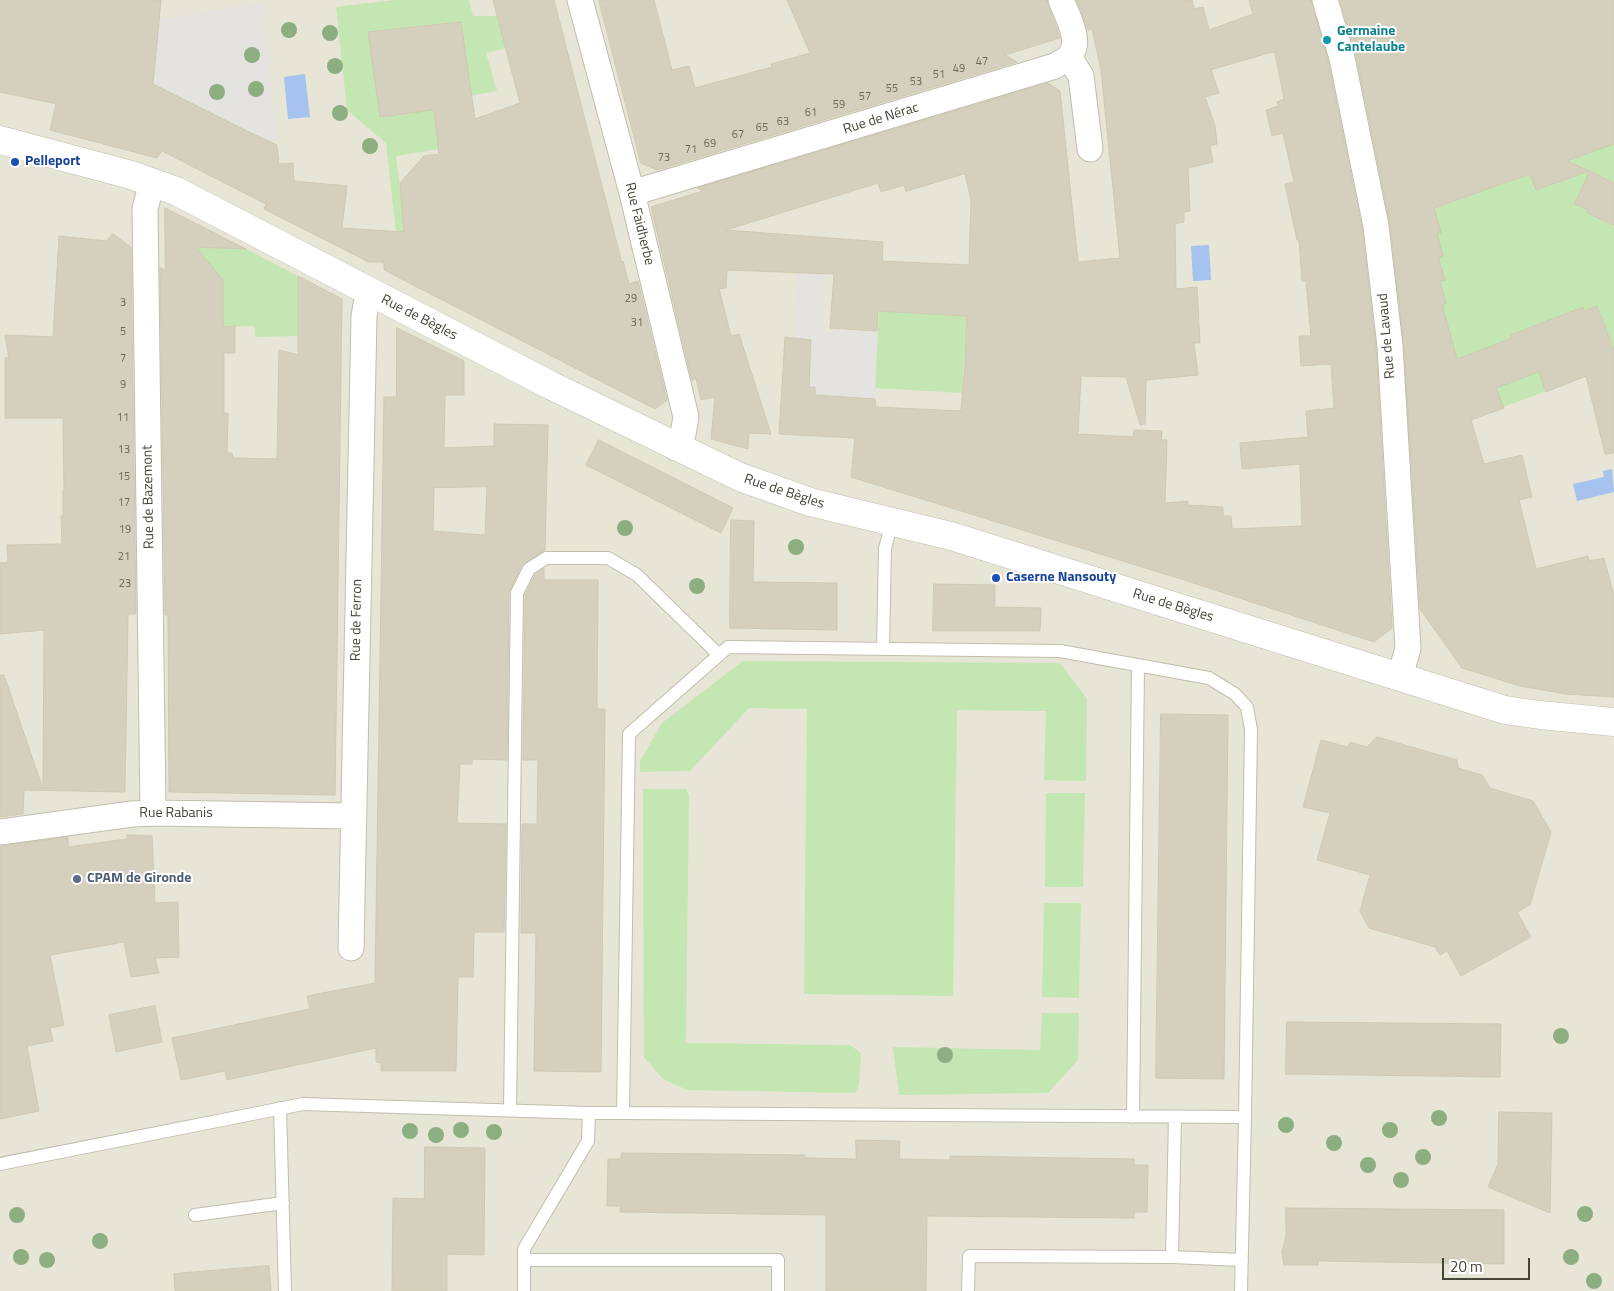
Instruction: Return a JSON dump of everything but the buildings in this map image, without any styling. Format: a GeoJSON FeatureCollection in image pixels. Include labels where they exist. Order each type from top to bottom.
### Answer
{"type":"FeatureCollection","features":[{"type":"Feature","properties":{"kind":"street","name":"Rue Faidherbe"},"geometry":{"type":"LineString","coordinates":[[580,0],[632,193],[686,417],[683,434],[676,448]]}},
{"type":"Feature","properties":{"kind":"street"},"geometry":{"type":"LineString","coordinates":[[1061,0],[1074,37],[1074,48],[1069,57],[1081,76],[1090,149]]}},
{"type":"Feature","properties":{"kind":"street","name":"Rue de Lavaud"},"geometry":{"type":"LineString","coordinates":[[1325,0],[1342,58],[1376,226],[1390,346],[1408,648],[1400,677]]}},
{"type":"Feature","properties":{"kind":"street","name":"Rue de Nérac"},"geometry":{"type":"LineString","coordinates":[[632,193],[1055,66],[1069,57]]}},
{"type":"Feature","properties":{"kind":"street","name":"Rue de Bègles"},"geometry":{"type":"LineString","coordinates":[[0,140],[152,182],[176,191],[372,294],[676,448],[740,477],[792,496],[968,542],[1505,710],[1540,716],[1614,722]]}},
{"type":"Feature","properties":{"kind":"street","name":"Rue de Bazemont"},"geometry":{"type":"LineString","coordinates":[[152,182],[146,209],[154,813]]}},
{"type":"Feature","properties":{"kind":"street","name":"Rue de Ferron"},"geometry":{"type":"LineString","coordinates":[[351,948],[364,316],[366,305],[372,294]]}},
{"type":"Feature","properties":{"kind":"street","name":"Rue Rabanis"},"geometry":{"type":"LineString","coordinates":[[0,832],[132,814],[154,813],[353,816]]}},
{"type":"Feature","properties":{"kind":"lane"},"geometry":{"type":"LineString","coordinates":[[883,649],[885,548],[892,522]]}},
{"type":"Feature","properties":{"kind":"lane"},"geometry":{"type":"LineString","coordinates":[[510,1110],[517,592],[529,569],[546,558],[608,558],[637,575],[719,655]]}},
{"type":"Feature","properties":{"kind":"lane"},"geometry":{"type":"LineString","coordinates":[[623,1113],[628,734],[728,647],[1060,651],[1209,678],[1235,694],[1248,707],[1251,730],[1241,1291]]}},
{"type":"Feature","properties":{"kind":"lane"},"geometry":{"type":"LineString","coordinates":[[1133,1117],[1138,665]]}},
{"type":"Feature","properties":{"kind":"lane"},"geometry":{"type":"LineString","coordinates":[[0,1164],[303,1104],[589,1113],[1245,1117]]}},
{"type":"Feature","properties":{"kind":"lane"},"geometry":{"type":"LineString","coordinates":[[280,1108],[285,1291]]}},
{"type":"Feature","properties":{"kind":"lane"},"geometry":{"type":"LineString","coordinates":[[524,1291],[524,1249],[588,1141],[589,1113]]}},
{"type":"Feature","properties":{"kind":"lane"},"geometry":{"type":"LineString","coordinates":[[1172,1256],[1175,1117]]}},
{"type":"Feature","properties":{"kind":"lane"},"geometry":{"type":"LineString","coordinates":[[195,1215],[283,1203]]}},
{"type":"Feature","properties":{"kind":"lane"},"geometry":{"type":"LineString","coordinates":[[968,1291],[969,1256],[1172,1256],[1242,1260]]}},
{"type":"Feature","properties":{"kind":"lane"},"geometry":{"type":"LineString","coordinates":[[524,1260],[778,1260],[778,1291]]}},
{"type":"Feature","properties":{"kind":"shaded area"},"geometry":{"type":"Polygon","coordinates":[[[0,0],[1605,0],[1614,11],[1614,1291],[0,1291],[0,0]]]}},
{"type":"Feature","properties":{"kind":"shaded area"},"geometry":{"type":"Polygon","coordinates":[[[263,2],[277,141],[271,142],[153,84],[159,20],[263,2]]]}},
{"type":"Feature","properties":{"kind":"shaded area"},"geometry":{"type":"Polygon","coordinates":[[[825,235],[822,331],[877,331],[875,399],[815,396],[815,387],[809,387],[811,344],[794,343],[799,242],[825,235]]]}},
{"type":"Feature","properties":{"kind":"green space"},"geometry":{"type":"Polygon","coordinates":[[[394,0],[469,0],[473,16],[513,16],[555,5],[563,34],[486,53],[497,91],[434,102],[439,149],[396,156],[412,284],[402,279],[394,244],[396,232],[386,143],[347,110],[336,7],[394,0]]]}},
{"type":"Feature","properties":{"kind":"green space"},"geometry":{"type":"Polygon","coordinates":[[[1614,144],[1614,366],[1471,419],[1408,437],[1392,223],[1614,144]]]}},
{"type":"Feature","properties":{"kind":"green space"},"geometry":{"type":"Polygon","coordinates":[[[198,224],[298,276],[298,336],[255,337],[255,326],[166,328],[198,274],[198,224]]]}},
{"type":"Feature","properties":{"kind":"green space"},"geometry":{"type":"Polygon","coordinates":[[[879,311],[967,316],[962,393],[875,388],[879,311]]]}},
{"type":"Feature","properties":{"kind":"green space"},"geometry":{"type":"Polygon","coordinates":[[[743,661],[1060,663],[1087,699],[1086,781],[1044,780],[1046,711],[957,710],[953,996],[804,994],[807,709],[749,708],[690,771],[640,772],[640,761],[662,723],[743,661]]]}},
{"type":"Feature","properties":{"kind":"green space"},"geometry":{"type":"Polygon","coordinates":[[[643,789],[686,789],[689,795],[686,1043],[850,1045],[861,1053],[859,1085],[855,1093],[687,1090],[663,1079],[644,1057],[643,789]]]}},
{"type":"Feature","properties":{"kind":"green space"},"geometry":{"type":"Polygon","coordinates":[[[1046,793],[1085,793],[1083,887],[1045,887],[1046,793]]]}},
{"type":"Feature","properties":{"kind":"green space"},"geometry":{"type":"Polygon","coordinates":[[[1044,903],[1081,903],[1079,998],[1042,997],[1044,903]]]}},
{"type":"Feature","properties":{"kind":"green space"},"geometry":{"type":"Polygon","coordinates":[[[1042,1013],[1079,1013],[1078,1060],[1048,1093],[899,1095],[893,1047],[1040,1050],[1042,1013]]]}},
{"type":"Feature","properties":{"kind":"water"},"geometry":{"type":"Polygon","coordinates":[[[305,74],[310,117],[288,119],[284,77],[305,74]]]}},
{"type":"Feature","properties":{"kind":"water"},"geometry":{"type":"Polygon","coordinates":[[[1209,245],[1211,280],[1193,281],[1191,246],[1209,245]]]}},
{"type":"Feature","properties":{"kind":"water"},"geometry":{"type":"Polygon","coordinates":[[[1612,469],[1614,492],[1577,501],[1573,484],[1604,477],[1603,471],[1612,469]]]}},
{"type":"Feature","properties":{"kind":"place","name":"Germaine Cantelaube"},"geometry":{"type":"Point","coordinates":[1327,40]}},
{"type":"Feature","properties":{"kind":"place","name":"Pelleport"},"geometry":{"type":"Point","coordinates":[15,162]}},
{"type":"Feature","properties":{"kind":"place","name":"Caserne Nansouty"},"geometry":{"type":"Point","coordinates":[996,578]}},
{"type":"Feature","properties":{"kind":"place","name":"CPAM de Gironde"},"geometry":{"type":"Point","coordinates":[77,879]}}]}
